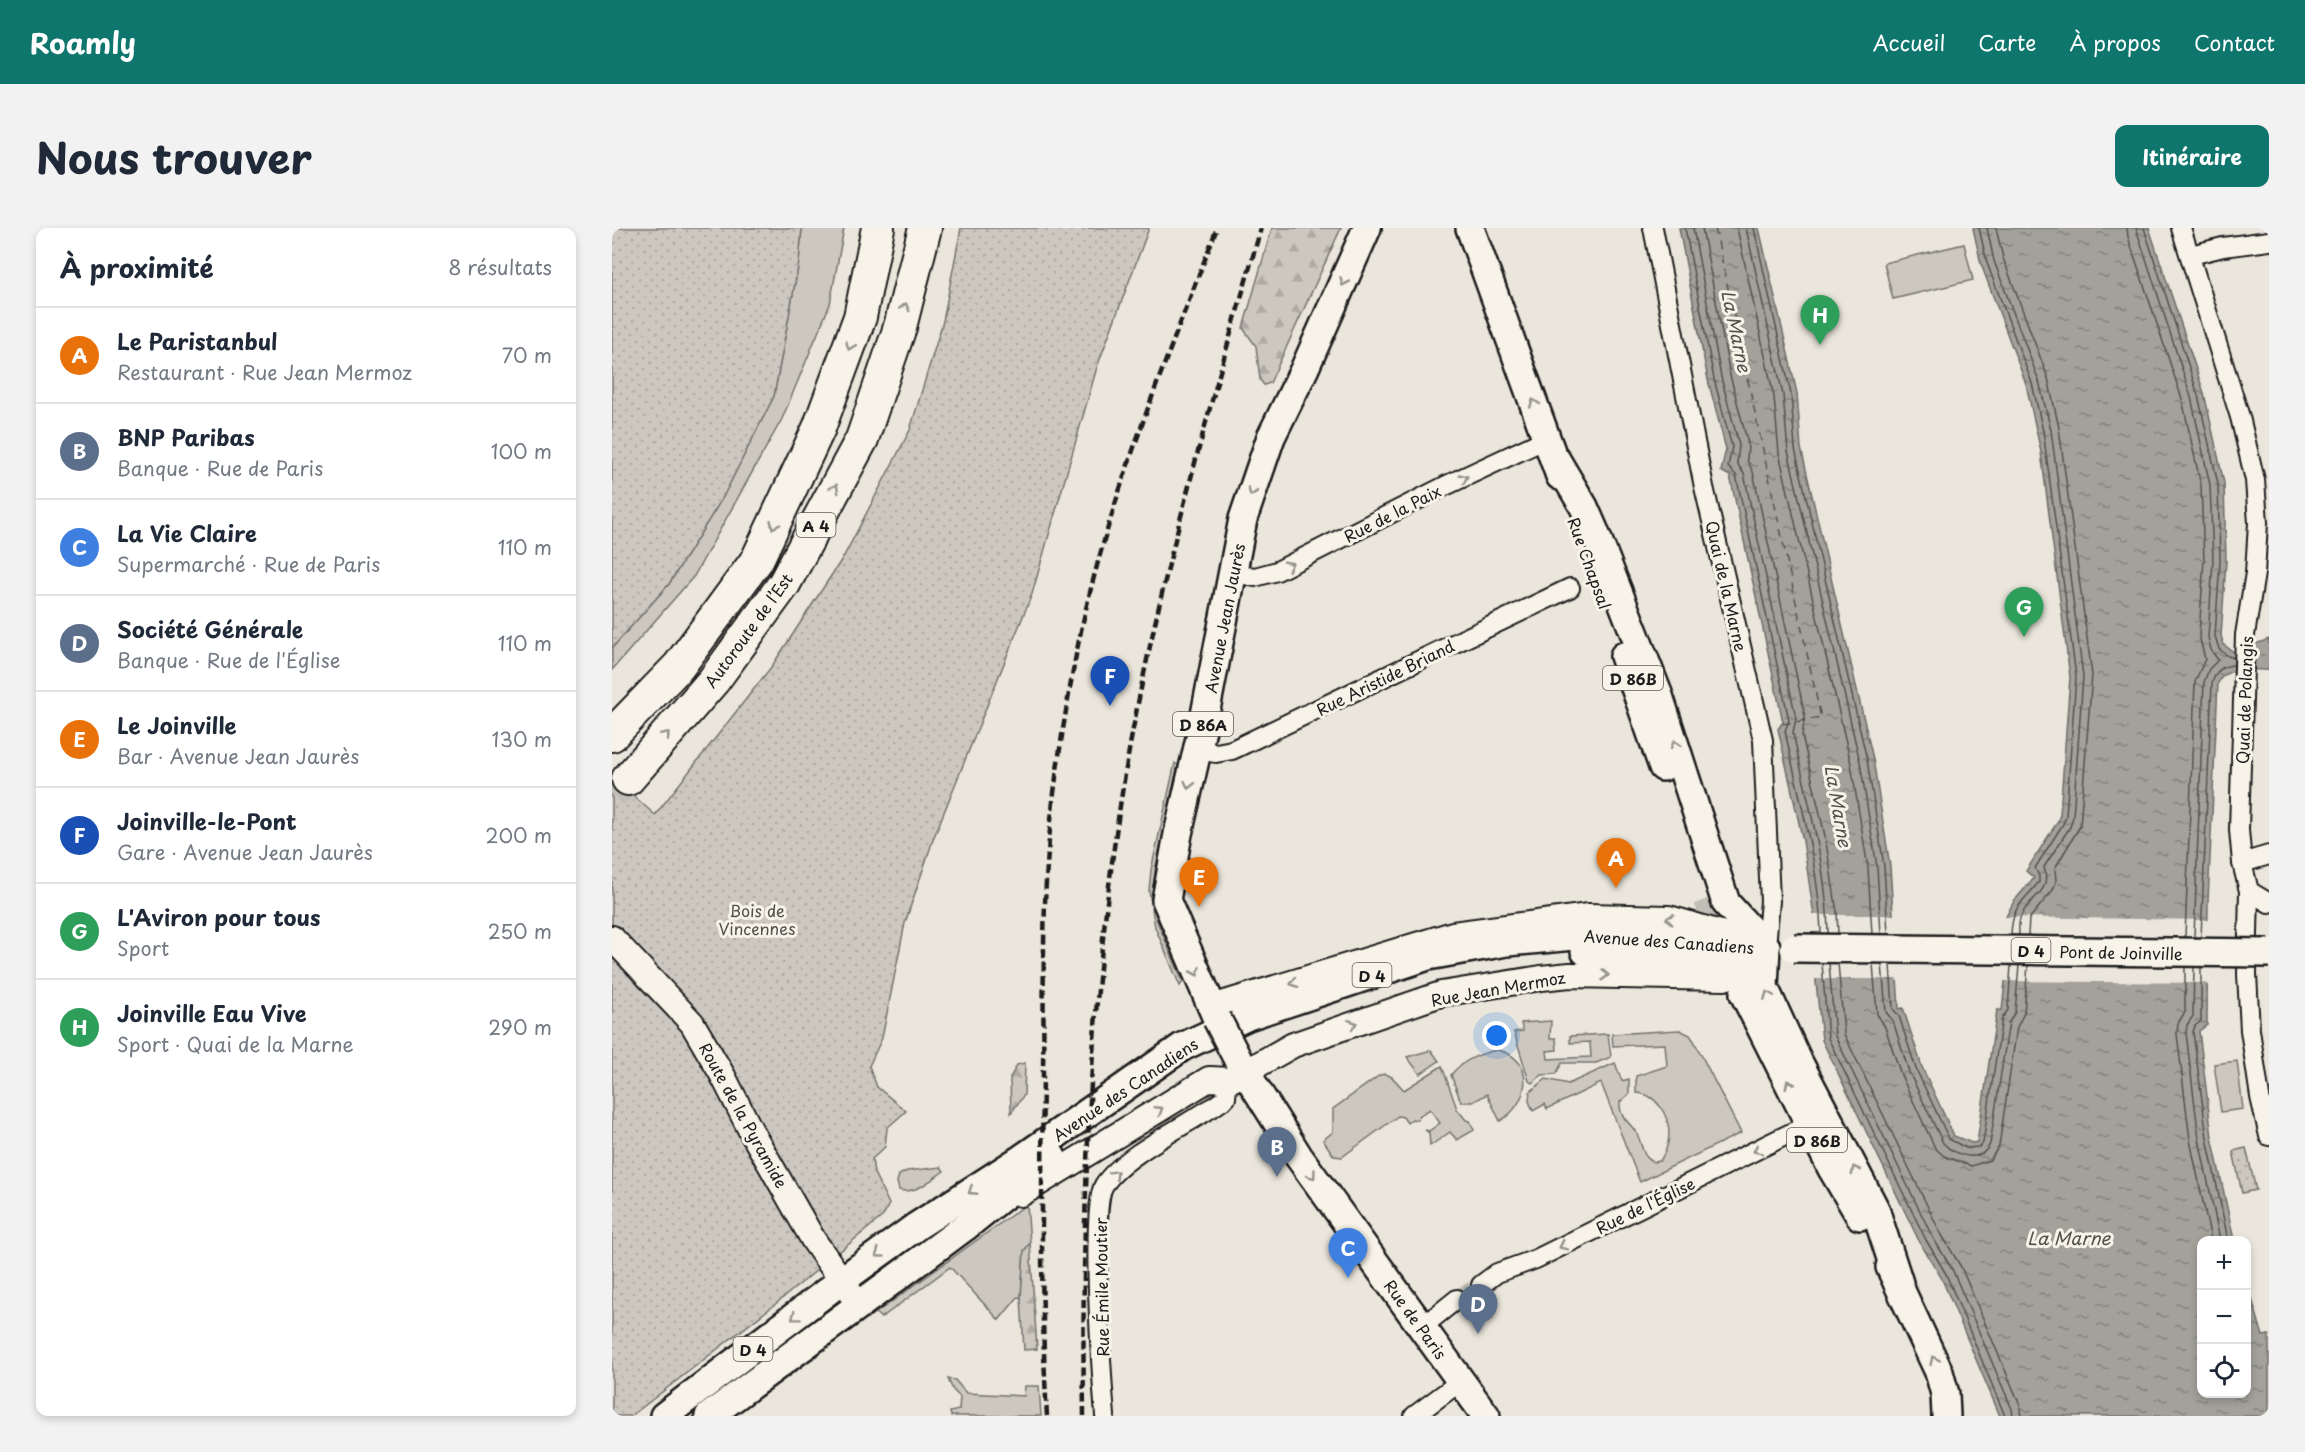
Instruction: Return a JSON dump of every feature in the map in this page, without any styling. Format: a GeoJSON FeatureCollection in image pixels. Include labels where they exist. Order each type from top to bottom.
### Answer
{"type":"FeatureCollection","features":[{"type":"Feature","properties":{"kind":"highway","name":"Autoroute de l’Est"},"geometry":{"type":"LineString","coordinates":[[612,735],[679,666],[757,560],[819,428],[860,317],[878,228]]}},
{"type":"Feature","properties":{"kind":"highway","name":"Autoroute de l’Est"},"geometry":{"type":"LineString","coordinates":[[628,779],[714,680],[784,584],[862,439],[900,327],[925,228]]}},
{"type":"Feature","properties":{"kind":"main road","name":"Avenue Jean Jaurès"},"geometry":{"type":"LineString","coordinates":[[1215,1013],[1166,900],[1178,834],[1243,519],[1271,436],[1304,369],[1367,228]]}},
{"type":"Feature","properties":{"kind":"main road","name":"Rue Chapsal"},"geometry":{"type":"LineString","coordinates":[[1470,228],[1551,448],[1583,548],[1633,677],[1707,899]]}},
{"type":"Feature","properties":{"kind":"main road"},"geometry":{"type":"LineString","coordinates":[[1551,448],[1594,530],[1659,696],[1726,903],[1765,956],[1764,987],[1798,1061],[1875,1209],[1899,1283]]}},
{"type":"Feature","properties":{"kind":"main road","name":"Avenue des Canadiens"},"geometry":{"type":"LineString","coordinates":[[664,1416],[917,1226],[1021,1159],[1182,1047],[1248,1016],[1428,956],[1507,942],[1596,934],[1765,956]]}},
{"type":"Feature","properties":{"kind":"main road","name":"Pont de Joinville"},"geometry":{"type":"LineString","coordinates":[[1765,956],[1794,948],[2269,953]]}},
{"type":"Feature","properties":{"kind":"main road","name":"Avenue des Canadiens"},"geometry":{"type":"LineString","coordinates":[[709,1416],[965,1227],[1128,1101],[1192,1061],[1264,1026],[1431,972],[1503,958],[1573,950],[1687,962],[1723,962],[1765,956]]}},
{"type":"Feature","properties":{"kind":"main road","name":"D 86B"},"geometry":{"type":"LineString","coordinates":[[1744,994],[1831,1167],[1899,1283],[1939,1372],[1945,1394],[1946,1416]]}},
{"type":"Feature","properties":{"kind":"main road","name":"D 86A"},"geometry":{"type":"LineString","coordinates":[[1215,1013],[1238,1071]]}},
{"type":"Feature","properties":{"kind":"main road","name":"Rue de Paris"},"geometry":{"type":"LineString","coordinates":[[1238,1071],[1486,1416]]}},
{"type":"Feature","properties":{"kind":"street","name":"Quai de la Marne"},"geometry":{"type":"LineString","coordinates":[[1653,228],[1706,494],[1763,740],[1770,901],[1765,956]]}},
{"type":"Feature","properties":{"kind":"street","name":"Quai de Polangis"},"geometry":{"type":"LineString","coordinates":[[2181,228],[2240,417],[2255,480],[2258,523],[2257,553],[2246,635],[2239,830],[2242,863],[2248,891],[2248,998],[2265,1090],[2269,1136]]}},
{"type":"Feature","properties":{"kind":"street"},"geometry":{"type":"LineString","coordinates":[[2191,255],[2223,247],[2269,241]]}},
{"type":"Feature","properties":{"kind":"street","name":"Rue de la Paix"},"geometry":{"type":"LineString","coordinates":[[1233,573],[1255,577],[1277,571],[1445,486],[1551,448]]}},
{"type":"Feature","properties":{"kind":"street","name":"Rue Aristide Briand"},"geometry":{"type":"LineString","coordinates":[[1197,750],[1216,753],[1232,750],[1570,588]]}},
{"type":"Feature","properties":{"kind":"street"},"geometry":{"type":"LineString","coordinates":[[2242,863],[2269,855]]}},
{"type":"Feature","properties":{"kind":"street"},"geometry":{"type":"LineString","coordinates":[[2248,891],[2269,903]]}},
{"type":"Feature","properties":{"kind":"street"},"geometry":{"type":"LineString","coordinates":[[1215,1013],[1453,934],[1589,916],[1669,918],[1765,956]]}},
{"type":"Feature","properties":{"kind":"street","name":"Route de la Pyramide"},"geometry":{"type":"LineString","coordinates":[[612,938],[692,1023],[816,1245],[859,1305]]}},
{"type":"Feature","properties":{"kind":"street","name":"Rue Jean Mermoz"},"geometry":{"type":"LineString","coordinates":[[1238,1071],[1293,1045],[1440,994],[1570,975],[1724,978],[1765,956]]}},
{"type":"Feature","properties":{"kind":"street"},"geometry":{"type":"LineString","coordinates":[[965,1227],[1209,1079],[1238,1071]]}},
{"type":"Feature","properties":{"kind":"street","name":"Rue Émile Moutier"},"geometry":{"type":"LineString","coordinates":[[1105,1416],[1097,1224],[1103,1186],[1128,1161],[1226,1098],[1227,1085],[1238,1071]]}},
{"type":"Feature","properties":{"kind":"street","name":"Rue de l'Église"},"geometry":{"type":"LineString","coordinates":[[1480,1285],[1497,1273],[1536,1259],[1809,1124]]}},
{"type":"Feature","properties":{"kind":"street"},"geometry":{"type":"LineString","coordinates":[[1422,1327],[1457,1299]]}},
{"type":"Feature","properties":{"kind":"street"},"geometry":{"type":"LineString","coordinates":[[1414,1416],[1461,1382]]}},
{"type":"Feature","properties":{"kind":"green space"},"geometry":{"type":"Polygon","coordinates":[[[612,228],[802,228],[799,262],[774,396],[723,497],[669,584],[612,648],[612,228]]]}},
{"type":"Feature","properties":{"kind":"green space"},"geometry":{"type":"Polygon","coordinates":[[[802,228],[844,228],[830,304],[782,419],[694,576],[612,670],[612,648],[669,584],[723,497],[774,396],[799,262],[802,228]]]}},
{"type":"Feature","properties":{"kind":"green space","name":"Bois de Vincennes"},"geometry":{"type":"Polygon","coordinates":[[[961,228],[1149,228],[1097,367],[1032,594],[934,837],[905,923],[882,1038],[869,1066],[877,1087],[906,1111],[887,1128],[885,1147],[872,1159],[874,1173],[889,1204],[883,1216],[778,1302],[631,1416],[612,1416],[612,777],[655,815],[772,666],[844,556],[910,430],[943,321],[961,228]]]}},
{"type":"Feature","properties":{"kind":"green space"},"geometry":{"type":"Polygon","coordinates":[[[1272,228],[1341,228],[1270,383],[1264,385],[1260,380],[1256,346],[1243,328],[1272,228]]]}},
{"type":"Feature","properties":{"kind":"green space"},"geometry":{"type":"Polygon","coordinates":[[[1964,244],[1973,280],[1893,299],[1884,263],[1964,244]]]}},
{"type":"Feature","properties":{"kind":"green space"},"geometry":{"type":"Polygon","coordinates":[[[1175,763],[1178,765],[1155,870],[1152,897],[1157,921],[1183,982],[1180,986],[1155,927],[1149,891],[1151,870],[1175,763]]]}},
{"type":"Feature","properties":{"kind":"green space"},"geometry":{"type":"Polygon","coordinates":[[[1551,1021],[1550,1038],[1556,1038],[1557,1050],[1547,1051],[1548,1059],[1591,1057],[1590,1042],[1570,1043],[1570,1036],[1608,1034],[1611,1057],[1596,1063],[1562,1063],[1556,1074],[1542,1075],[1532,1083],[1529,1081],[1514,1032],[1523,1031],[1521,1023],[1551,1021]]]}},
{"type":"Feature","properties":{"kind":"green space"},"geometry":{"type":"Polygon","coordinates":[[[1680,1030],[1690,1035],[1694,1041],[1741,1133],[1640,1182],[1601,1083],[1547,1109],[1545,1104],[1533,1111],[1529,1101],[1530,1092],[1546,1079],[1568,1084],[1615,1063],[1622,1081],[1629,1079],[1629,1094],[1620,1102],[1621,1112],[1637,1134],[1647,1157],[1654,1162],[1660,1161],[1668,1141],[1667,1120],[1655,1101],[1636,1093],[1636,1076],[1667,1066],[1665,1044],[1613,1046],[1612,1034],[1680,1030]]]}},
{"type":"Feature","properties":{"kind":"green space"},"geometry":{"type":"Polygon","coordinates":[[[1431,1050],[1439,1061],[1420,1074],[1407,1057],[1431,1050]]]}},
{"type":"Feature","properties":{"kind":"green space"},"geometry":{"type":"Polygon","coordinates":[[[1497,1050],[1510,1055],[1519,1062],[1525,1082],[1518,1104],[1500,1121],[1487,1094],[1473,1102],[1461,1102],[1451,1075],[1472,1058],[1497,1050]]]}},
{"type":"Feature","properties":{"kind":"green space"},"geometry":{"type":"Polygon","coordinates":[[[2237,1061],[2243,1109],[2221,1112],[2214,1064],[2237,1061]]]}},
{"type":"Feature","properties":{"kind":"green space"},"geometry":{"type":"Polygon","coordinates":[[[1025,1063],[1024,1095],[1011,1113],[1010,1078],[1017,1065],[1025,1063]]]}},
{"type":"Feature","properties":{"kind":"green space"},"geometry":{"type":"Polygon","coordinates":[[[1442,1066],[1457,1109],[1466,1120],[1470,1121],[1474,1130],[1457,1140],[1450,1132],[1430,1146],[1429,1133],[1425,1130],[1429,1131],[1440,1123],[1430,1109],[1419,1116],[1418,1120],[1412,1119],[1407,1123],[1403,1117],[1398,1116],[1342,1157],[1334,1156],[1323,1140],[1333,1132],[1333,1109],[1380,1075],[1385,1074],[1392,1077],[1404,1090],[1442,1066]]]}},
{"type":"Feature","properties":{"kind":"green space"},"geometry":{"type":"Polygon","coordinates":[[[2246,1148],[2256,1190],[2242,1193],[2233,1151],[2246,1148]]]}},
{"type":"Feature","properties":{"kind":"green space"},"geometry":{"type":"Polygon","coordinates":[[[941,1167],[944,1171],[923,1185],[911,1190],[899,1190],[897,1182],[899,1175],[907,1171],[941,1167]]]}},
{"type":"Feature","properties":{"kind":"green space"},"geometry":{"type":"Polygon","coordinates":[[[1027,1204],[1030,1243],[1024,1251],[1021,1298],[1018,1297],[999,1320],[950,1267],[881,1318],[876,1313],[1027,1204]]]}},
{"type":"Feature","properties":{"kind":"green space"},"geometry":{"type":"Polygon","coordinates":[[[1030,1243],[1037,1349],[1024,1350],[1021,1298],[1024,1251],[1030,1243]]]}},
{"type":"Feature","properties":{"kind":"green space"},"geometry":{"type":"Polygon","coordinates":[[[948,1379],[955,1380],[966,1393],[1024,1396],[1025,1386],[1039,1386],[1041,1416],[951,1416],[950,1412],[959,1410],[960,1397],[953,1390],[948,1379]]]}},
{"type":"Feature","properties":{"kind":"water","name":"La Marne"},"geometry":{"type":"Polygon","coordinates":[[[1679,228],[1759,228],[1797,393],[1801,448],[1873,759],[1890,866],[1899,1009],[1903,1008],[1922,1067],[1954,1136],[1972,1143],[1977,1142],[1997,1010],[2002,1010],[2006,917],[2014,901],[2034,878],[2026,871],[2058,821],[2060,814],[2070,677],[2041,452],[2026,384],[1981,264],[1973,228],[2149,228],[2204,393],[2224,483],[2226,561],[2221,636],[2224,645],[2234,652],[2269,639],[2269,670],[2233,671],[2222,677],[2218,683],[2208,901],[2207,1025],[2199,1031],[2212,1137],[2233,1236],[2197,1236],[2197,1398],[2251,1398],[2251,1296],[2263,1336],[2269,1335],[2269,1416],[2000,1416],[1941,1277],[1920,1243],[1822,1040],[1816,982],[1814,916],[1803,841],[1778,729],[1783,722],[1730,476],[1721,471],[1726,449],[1708,380],[1679,228]]]}},
{"type":"Feature","properties":{"kind":"pier"},"geometry":{"type":"Polygon","coordinates":[[[1811,915],[1896,915],[1900,984],[1896,979],[1813,979],[1811,915]]]}},
{"type":"Feature","properties":{"kind":"pier"},"geometry":{"type":"Polygon","coordinates":[[[2211,916],[2210,987],[2205,983],[2002,981],[2003,917],[2209,920],[2211,916]]]}},
{"type":"Feature","properties":{"kind":"ferry route"},"geometry":{"type":"LineString","coordinates":[[1715,228],[1821,718],[1782,724]]}},
{"type":"Feature","properties":{"kind":"tunnel"},"geometry":{"type":"LineString","coordinates":[[612,794],[628,779]]}},
{"type":"Feature","properties":{"kind":"tunnel"},"geometry":{"type":"LineString","coordinates":[[1707,899],[1729,954]]}},
{"type":"Feature","properties":{"kind":"tunnel"},"geometry":{"type":"LineString","coordinates":[[1457,1299],[1481,1285]]}},
{"type":"Feature","properties":{"kind":"railway"},"geometry":{"type":"LineString","coordinates":[[1047,1416],[1042,1242],[1044,925],[1052,808],[1061,744],[1089,596],[1120,489],[1157,384],[1217,228]]}},
{"type":"Feature","properties":{"kind":"railway"},"geometry":{"type":"LineString","coordinates":[[1084,1416],[1084,1248],[1091,1079],[1106,912],[1117,828],[1130,745],[1157,614],[1206,421],[1261,228]]}},
{"type":"Feature","properties":{"kind":"place","name":"Joinville Eau Vive"},"geometry":{"type":"Point","coordinates":[1820,345]}},
{"type":"Feature","properties":{"kind":"place","name":"L'Aviron pour tous"},"geometry":{"type":"Point","coordinates":[2024,637]}},
{"type":"Feature","properties":{"kind":"place","name":"Joinville-le-Pont"},"geometry":{"type":"Point","coordinates":[1110,706]}},
{"type":"Feature","properties":{"kind":"place","name":"Le Paristanbul"},"geometry":{"type":"Point","coordinates":[1616,888]}},
{"type":"Feature","properties":{"kind":"place","name":"Le Joinville"},"geometry":{"type":"Point","coordinates":[1199,907]}},
{"type":"Feature","properties":{"kind":"place","name":"BNP Paribas"},"geometry":{"type":"Point","coordinates":[1277,1177]}},
{"type":"Feature","properties":{"kind":"place","name":"La Vie Claire"},"geometry":{"type":"Point","coordinates":[1348,1278]}},
{"type":"Feature","properties":{"kind":"place","name":"Société Générale"},"geometry":{"type":"Point","coordinates":[1478,1334]}}]}
